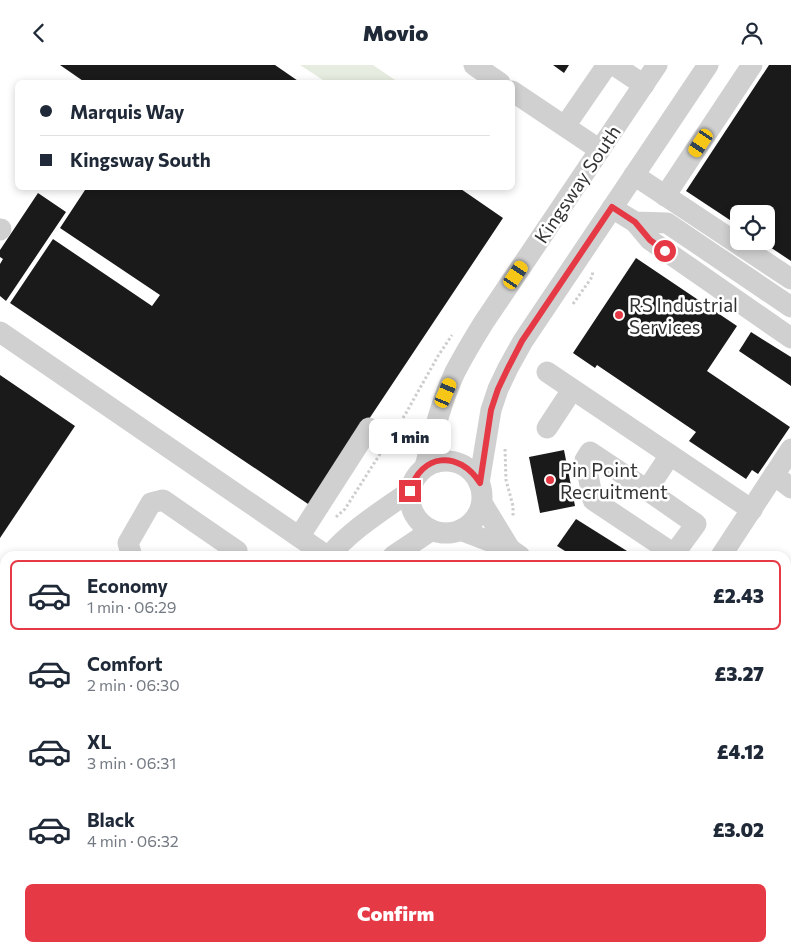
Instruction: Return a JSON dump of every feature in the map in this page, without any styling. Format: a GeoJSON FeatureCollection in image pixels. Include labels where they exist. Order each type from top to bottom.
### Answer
{"type":"FeatureCollection","features":[{"type":"Feature","properties":{"kind":"street"},"geometry":{"type":"LineString","coordinates":[[474,65],[496,80]]}},
{"type":"Feature","properties":{"kind":"street"},"geometry":{"type":"LineString","coordinates":[[565,126],[607,65]]}},
{"type":"Feature","properties":{"kind":"street"},"geometry":{"type":"LineString","coordinates":[[614,65],[644,85]]}},
{"type":"Feature","properties":{"kind":"street","name":"Kingsway South"},"geometry":{"type":"LineString","coordinates":[[333,551],[362,525],[410,491],[418,474],[425,467],[446,393],[466,353],[484,322],[657,65]]}},
{"type":"Feature","properties":{"kind":"street"},"geometry":{"type":"LineString","coordinates":[[410,491],[410,501],[414,514],[425,526],[432,530],[442,533],[460,530],[474,519],[479,511],[491,410],[504,375],[522,341],[708,65]]}},
{"type":"Feature","properties":{"kind":"street"},"geometry":{"type":"LineString","coordinates":[[665,196],[752,65]]}},
{"type":"Feature","properties":{"kind":"street"},"geometry":{"type":"LineString","coordinates":[[515,93],[600,150]]}},
{"type":"Feature","properties":{"kind":"street"},"geometry":{"type":"LineString","coordinates":[[634,175],[791,279]]}},
{"type":"Feature","properties":{"kind":"street"},"geometry":{"type":"LineString","coordinates":[[612,207],[635,222],[650,240],[791,338]]}},
{"type":"Feature","properties":{"kind":"street"},"geometry":{"type":"LineString","coordinates":[[635,222],[667,223],[791,307]]}},
{"type":"Feature","properties":{"kind":"street"},"geometry":{"type":"LineString","coordinates":[[0,332],[320,551]]}},
{"type":"Feature","properties":{"kind":"street"},"geometry":{"type":"LineString","coordinates":[[547,373],[752,510]]}},
{"type":"Feature","properties":{"kind":"street"},"geometry":{"type":"LineString","coordinates":[[547,428],[572,389]]}},
{"type":"Feature","properties":{"kind":"street"},"geometry":{"type":"LineString","coordinates":[[299,537],[369,428]]}},
{"type":"Feature","properties":{"kind":"street"},"geometry":{"type":"LineString","coordinates":[[724,551],[752,510],[782,482],[791,449]]}},
{"type":"Feature","properties":{"kind":"street"},"geometry":{"type":"LineString","coordinates":[[670,551],[593,500],[585,460],[590,452],[696,524],[676,551]]}},
{"type":"Feature","properties":{"kind":"street"},"geometry":{"type":"LineString","coordinates":[[647,490],[670,455]]}},
{"type":"Feature","properties":{"kind":"street"},"geometry":{"type":"LineString","coordinates":[[425,467],[434,462],[451,461],[459,463],[474,474],[481,493],[514,551]]}},
{"type":"Feature","properties":{"kind":"street"},"geometry":{"type":"LineString","coordinates":[[130,551],[128,543],[151,503],[163,500],[237,551]]}},
{"type":"Feature","properties":{"kind":"street"},"geometry":{"type":"LineString","coordinates":[[400,551],[432,530]]}},
{"type":"Feature","properties":{"kind":"street"},"geometry":{"type":"LineString","coordinates":[[460,530],[510,551]]}},
{"type":"Feature","properties":{"kind":"path"},"geometry":{"type":"LineString","coordinates":[[570,308],[592,277],[594,270]]}},
{"type":"Feature","properties":{"kind":"path"},"geometry":{"type":"LineString","coordinates":[[505,447],[506,481],[513,507],[515,551]]}},
{"type":"Feature","properties":{"kind":"shaded area"},"geometry":{"type":"Polygon","coordinates":[[[300,65],[373,65],[395,80],[323,80],[300,65]]]}},
{"type":"Feature","properties":{"kind":"building"},"geometry":{"type":"Polygon","coordinates":[[[60,65],[275,65],[297,80],[82,80],[60,65]]]}},
{"type":"Feature","properties":{"kind":"building"},"geometry":{"type":"Polygon","coordinates":[[[553,65],[569,65],[564,73],[553,65]]]}},
{"type":"Feature","properties":{"kind":"building"},"geometry":{"type":"Polygon","coordinates":[[[769,65],[791,65],[791,261],[774,250],[775,205],[730,205],[730,220],[686,191],[769,65]]]}},
{"type":"Feature","properties":{"kind":"building"},"geometry":{"type":"Polygon","coordinates":[[[85,190],[462,190],[503,218],[311,506],[10,303],[53,239],[152,306],[160,295],[60,228],[85,190]]]}},
{"type":"Feature","properties":{"kind":"building"},"geometry":{"type":"Polygon","coordinates":[[[38,193],[66,212],[6,301],[0,296],[0,264],[3,259],[0,257],[0,250],[38,193]]]}},
{"type":"Feature","properties":{"kind":"building"},"geometry":{"type":"Polygon","coordinates":[[[636,258],[737,326],[707,371],[790,427],[758,474],[752,470],[746,479],[689,441],[696,432],[597,365],[595,368],[573,353],[636,258]]]}},
{"type":"Feature","properties":{"kind":"building"},"geometry":{"type":"Polygon","coordinates":[[[751,332],[791,357],[791,386],[739,351],[751,332]]]}},
{"type":"Feature","properties":{"kind":"building"},"geometry":{"type":"Polygon","coordinates":[[[0,375],[75,426],[0,538],[0,375]]]}},
{"type":"Feature","properties":{"kind":"building"},"geometry":{"type":"Polygon","coordinates":[[[564,450],[575,506],[540,513],[529,457],[564,450]]]}},
{"type":"Feature","properties":{"kind":"building"},"geometry":{"type":"Polygon","coordinates":[[[576,519],[627,551],[565,551],[557,546],[576,519]]]}},
{"type":"Feature","properties":{"kind":"place","name":"RS Industrial Services"},"geometry":{"type":"Point","coordinates":[619,315]}},
{"type":"Feature","properties":{"kind":"place","name":"Pin Point Recruitment"},"geometry":{"type":"Point","coordinates":[550,480]}},
{"type":"Feature","properties":{"kind":"route"},"geometry":{"type":"LineString","coordinates":[[410,491],[418,474],[434,462],[451,461],[459,463],[474,474],[480,483],[491,410],[508,368],[522,341],[612,207],[635,222],[650,240],[665,251]]}}]}
